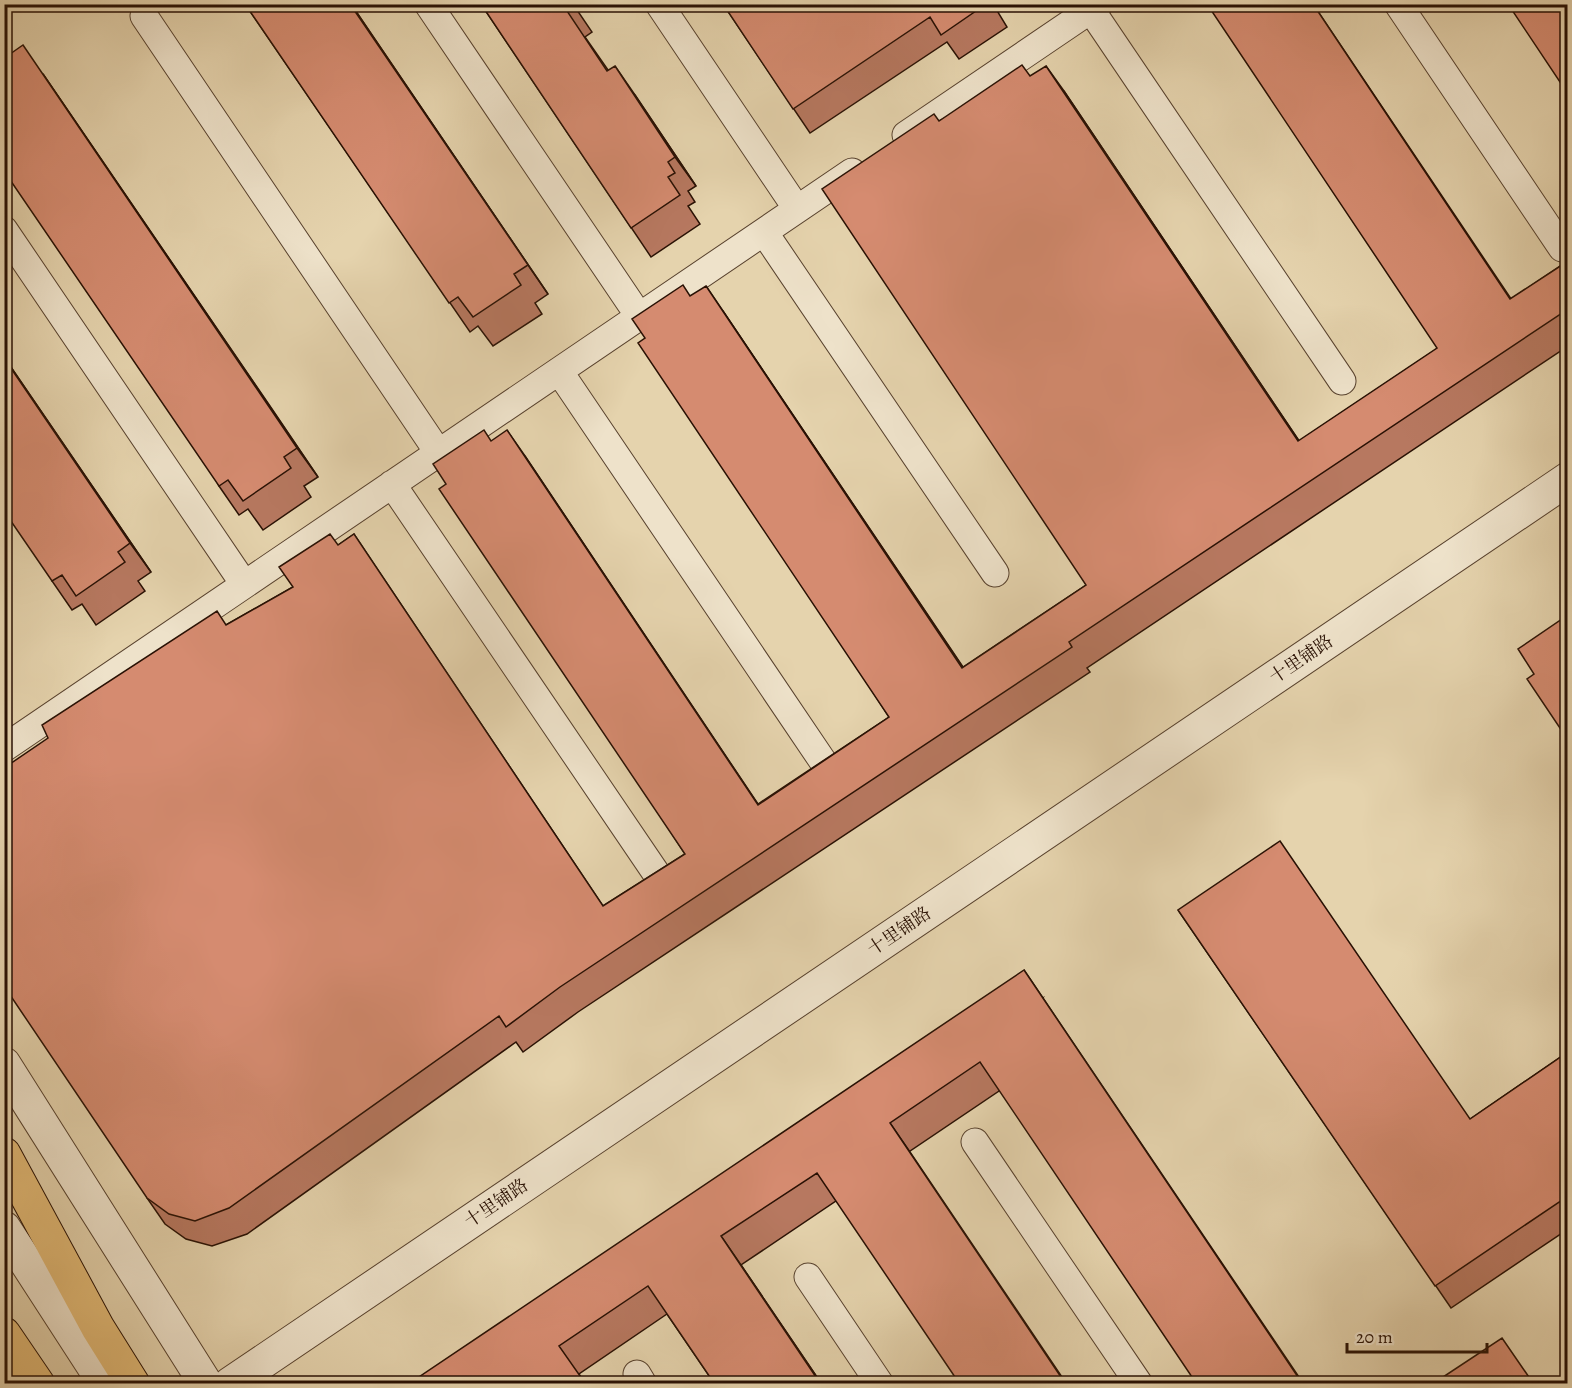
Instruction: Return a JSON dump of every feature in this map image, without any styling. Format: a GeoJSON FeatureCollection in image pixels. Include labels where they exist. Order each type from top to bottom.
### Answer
{"type":"FeatureCollection","features":[{"type":"Feature","properties":{"kind":"highway"},"geometry":{"type":"LineString","coordinates":[[4,1154],[98,1328],[133,1383]]}},
{"type":"Feature","properties":{"kind":"highway"},"geometry":{"type":"LineString","coordinates":[[4,1334],[38,1383]]}},
{"type":"Feature","properties":{"kind":"street","name":"十里铺路"},"geometry":{"type":"LineString","coordinates":[[230,1383],[1568,479]]}},
{"type":"Feature","properties":{"kind":"street"},"geometry":{"type":"LineString","coordinates":[[4,1064],[206,1383]]}},
{"type":"Feature","properties":{"kind":"street"},"geometry":{"type":"LineString","coordinates":[[4,1228],[105,1383]]}},
{"type":"Feature","properties":{"kind":"lane"},"geometry":{"type":"LineString","coordinates":[[428,4],[639,316]]}},
{"type":"Feature","properties":{"kind":"lane"},"geometry":{"type":"LineString","coordinates":[[659,4],[797,209]]}},
{"type":"Feature","properties":{"kind":"lane"},"geometry":{"type":"LineString","coordinates":[[1398,4],[1562,248]]}},
{"type":"Feature","properties":{"kind":"lane"},"geometry":{"type":"LineString","coordinates":[[4,748],[1095,7],[1342,381]]}},
{"type":"Feature","properties":{"kind":"lane"},"geometry":{"type":"LineString","coordinates":[[144,16],[438,452]]}},
{"type":"Feature","properties":{"kind":"lane"},"geometry":{"type":"LineString","coordinates":[[4,230],[244,584]]}},
{"type":"Feature","properties":{"kind":"lane"},"geometry":{"type":"LineString","coordinates":[[764,231],[995,573]]}},
{"type":"Feature","properties":{"kind":"lane"},"geometry":{"type":"LineString","coordinates":[[559,371],[822,759]]}},
{"type":"Feature","properties":{"kind":"lane"},"geometry":{"type":"LineString","coordinates":[[392,484],[656,873]]}},
{"type":"Feature","properties":{"kind":"lane"},"geometry":{"type":"LineString","coordinates":[[975,1142],[1138,1383]]}},
{"type":"Feature","properties":{"kind":"lane"},"geometry":{"type":"LineString","coordinates":[[808,1276],[880,1383]]}},
{"type":"Feature","properties":{"kind":"building"},"geometry":{"type":"Polygon","coordinates":[[[245,4],[350,4],[528,265],[514,274],[521,285],[473,317],[458,297],[449,303],[245,4]]]}},
{"type":"Feature","properties":{"kind":"building"},"geometry":{"type":"Polygon","coordinates":[[[481,4],[570,4],[565,8],[607,71],[615,66],[675,157],[668,162],[675,173],[668,177],[680,195],[631,228],[481,4]]]}},
{"type":"Feature","properties":{"kind":"building"},"geometry":{"type":"Polygon","coordinates":[[[723,4],[986,4],[941,35],[930,17],[793,109],[723,4]]]}},
{"type":"Feature","properties":{"kind":"building"},"geometry":{"type":"Polygon","coordinates":[[[1207,4],[1313,4],[1510,299],[1568,261],[1568,309],[1069,642],[1072,647],[560,987],[506,1027],[499,1016],[229,1208],[195,1221],[169,1214],[147,1198],[4,986],[4,768],[48,738],[42,725],[217,611],[226,625],[293,587],[279,567],[330,534],[338,545],[354,534],[603,906],[685,854],[439,489],[446,484],[433,464],[484,430],[491,441],[507,430],[758,805],[889,717],[638,343],[645,338],[632,319],[683,285],[690,296],[706,286],[962,668],[1086,585],[822,189],[934,114],[939,121],[1022,65],[1030,76],[1046,66],[1298,441],[1437,348],[1207,4]]]}},
{"type":"Feature","properties":{"kind":"building"},"geometry":{"type":"Polygon","coordinates":[[[1508,4],[1568,4],[1568,94],[1508,4]]]}},
{"type":"Feature","properties":{"kind":"building"},"geometry":{"type":"Polygon","coordinates":[[[23,45],[297,448],[284,457],[291,468],[243,501],[228,480],[219,486],[4,171],[4,46],[10,54],[23,45]]]}},
{"type":"Feature","properties":{"kind":"building"},"geometry":{"type":"Polygon","coordinates":[[[4,358],[130,543],[118,552],[125,562],[76,596],[62,575],[52,581],[4,511],[4,358]]]}},
{"type":"Feature","properties":{"kind":"building"},"geometry":{"type":"Polygon","coordinates":[[[1568,615],[1568,740],[1527,679],[1534,674],[1518,649],[1568,615]]]}},
{"type":"Feature","properties":{"kind":"building"},"geometry":{"type":"Polygon","coordinates":[[[1280,841],[1470,1119],[1568,1052],[1568,1196],[1435,1286],[1178,910],[1280,841]]]}},
{"type":"Feature","properties":{"kind":"building"},"geometry":{"type":"Polygon","coordinates":[[[1024,970],[1302,1383],[1196,1383],[980,1062],[890,1123],[1065,1383],[959,1383],[817,1173],[721,1236],[820,1383],[714,1383],[648,1286],[559,1346],[585,1383],[410,1383],[1024,970]]]}},
{"type":"Feature","properties":{"kind":"building"},"geometry":{"type":"Polygon","coordinates":[[[1502,1338],[1533,1383],[1443,1383],[1440,1379],[1502,1338]]]}}]}
